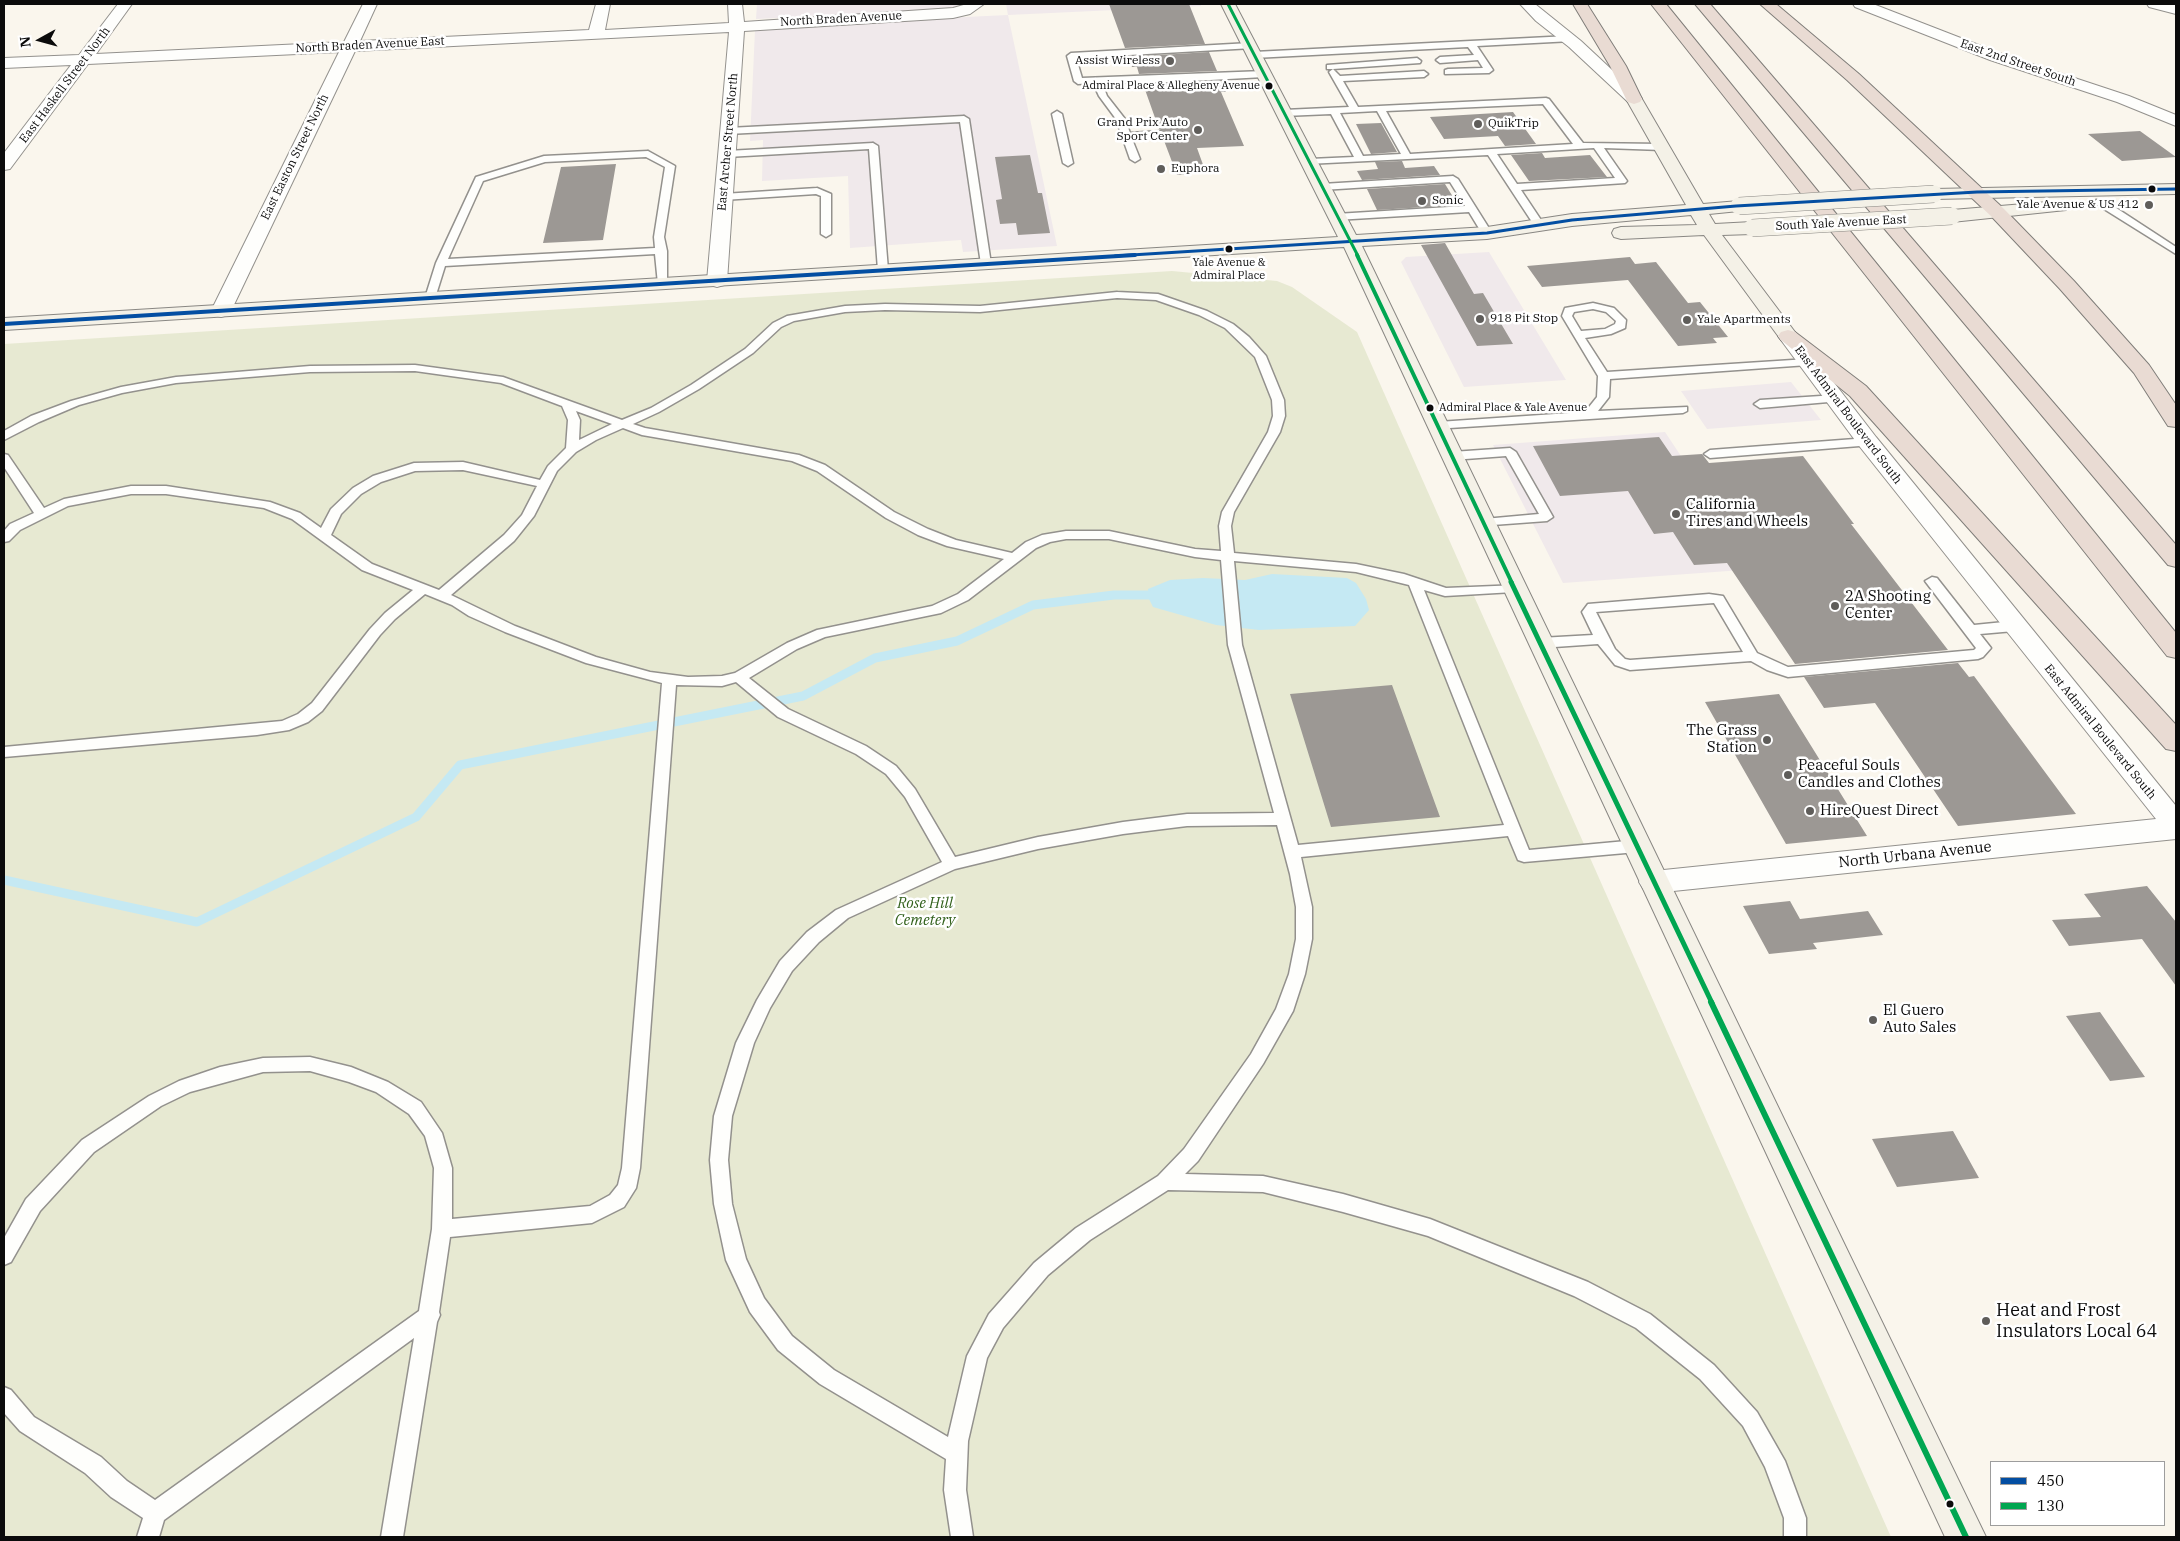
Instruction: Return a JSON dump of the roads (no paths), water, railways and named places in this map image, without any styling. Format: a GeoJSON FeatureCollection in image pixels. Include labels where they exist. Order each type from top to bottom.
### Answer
{"type":"FeatureCollection","features":[{"type":"Feature","properties":{"kind":"highway"},"geometry":{"type":"LineString","coordinates":[[1580,4],[1618,66],[1634,99]]}},
{"type":"Feature","properties":{"kind":"highway"},"geometry":{"type":"LineString","coordinates":[[1658,4],[2176,650]]}},
{"type":"Feature","properties":{"kind":"highway"},"geometry":{"type":"LineString","coordinates":[[1702,4],[2176,560]]}},
{"type":"Feature","properties":{"kind":"highway"},"geometry":{"type":"LineString","coordinates":[[1767,4],[1853,77],[1998,213],[2067,285],[2142,369],[2176,421]]}},
{"type":"Feature","properties":{"kind":"highway"},"geometry":{"type":"LineString","coordinates":[[1788,336],[1858,391],[2176,742]]}},
{"type":"Feature","properties":{"kind":"main road"},"geometry":{"type":"LineString","coordinates":[[1228,4],[1350,242],[1966,1537]]}},
{"type":"Feature","properties":{"kind":"main road","name":"East Admiral Boulevard South"},"geometry":{"type":"LineString","coordinates":[[1634,99],[1709,230],[1788,336]]}},
{"type":"Feature","properties":{"kind":"main road","name":"South Yale Avenue East"},"geometry":{"type":"LineString","coordinates":[[4,324],[1350,242],[1496,232],[1572,220],[1739,206],[1977,192],[2176,189]]}},
{"type":"Feature","properties":{"kind":"main road","name":"South Yale Avenue East"},"geometry":{"type":"LineString","coordinates":[[1496,232],[1581,234],[1709,230],[1952,216],[2100,202],[2176,189]]}},
{"type":"Feature","properties":{"kind":"street","name":"East Haskell Street North"},"geometry":{"type":"LineString","coordinates":[[4,165],[125,4]]}},
{"type":"Feature","properties":{"kind":"street","name":"East Easton Street North"},"geometry":{"type":"LineString","coordinates":[[222,311],[370,4]]}},
{"type":"Feature","properties":{"kind":"street"},"geometry":{"type":"LineString","coordinates":[[596,34],[603,4]]}},
{"type":"Feature","properties":{"kind":"street","name":"East Archer Street North"},"geometry":{"type":"LineString","coordinates":[[717,281],[736,26],[735,4]]}},
{"type":"Feature","properties":{"kind":"street","name":"East Admiral Boulevard South"},"geometry":{"type":"LineString","coordinates":[[1528,4],[1541,18],[1569,39],[1634,99]]}},
{"type":"Feature","properties":{"kind":"street","name":"East 2nd Street South"},"geometry":{"type":"LineString","coordinates":[[1860,4],[1968,47],[2123,99],[2176,121]]}},
{"type":"Feature","properties":{"kind":"street"},"geometry":{"type":"LineString","coordinates":[[2154,4],[2176,10]]}},
{"type":"Feature","properties":{"kind":"street","name":"North Braden Avenue"},"geometry":{"type":"LineString","coordinates":[[736,26],[953,13],[976,5]]}},
{"type":"Feature","properties":{"kind":"street","name":"North Braden Avenue East"},"geometry":{"type":"LineString","coordinates":[[4,63],[736,26]]}},
{"type":"Feature","properties":{"kind":"street","name":"East Admiral Boulevard South"},"geometry":{"type":"LineString","coordinates":[[1788,336],[1868,442],[2176,826]]}},
{"type":"Feature","properties":{"kind":"street","name":"North Urbana Avenue"},"geometry":{"type":"LineString","coordinates":[[1654,882],[2176,826]]}},
{"type":"Feature","properties":{"kind":"lane"},"geometry":{"type":"LineString","coordinates":[[1264,74],[1174,80],[1142,78],[1078,81],[1071,56],[1252,51],[1322,52],[1569,39]]}},
{"type":"Feature","properties":{"kind":"lane"},"geometry":{"type":"LineString","coordinates":[[1470,43],[1481,58],[1489,70],[1442,63],[1481,58]]}},
{"type":"Feature","properties":{"kind":"lane"},"geometry":{"type":"LineString","coordinates":[[1322,52],[1354,110]]}},
{"type":"Feature","properties":{"kind":"lane"},"geometry":{"type":"LineString","coordinates":[[1332,70],[1419,65],[1332,70]]}},
{"type":"Feature","properties":{"kind":"lane"},"geometry":{"type":"LineString","coordinates":[[1096,80],[1103,96],[1120,119],[1135,159]]}},
{"type":"Feature","properties":{"kind":"lane"},"geometry":{"type":"LineString","coordinates":[[1284,113],[1546,101],[1580,146]]}},
{"type":"Feature","properties":{"kind":"lane"},"geometry":{"type":"LineString","coordinates":[[1380,109],[1407,156]]}},
{"type":"Feature","properties":{"kind":"lane"},"geometry":{"type":"LineString","coordinates":[[1334,111],[1360,159]]}},
{"type":"Feature","properties":{"kind":"lane"},"geometry":{"type":"LineString","coordinates":[[1057,114],[1068,163]]}},
{"type":"Feature","properties":{"kind":"lane"},"geometry":{"type":"LineString","coordinates":[[728,131],[964,119],[986,264]]}},
{"type":"Feature","properties":{"kind":"lane"},"geometry":{"type":"LineString","coordinates":[[1126,136],[1161,134]]}},
{"type":"Feature","properties":{"kind":"lane"},"geometry":{"type":"LineString","coordinates":[[1514,187],[1622,181],[1597,145]]}},
{"type":"Feature","properties":{"kind":"lane"},"geometry":{"type":"LineString","coordinates":[[1310,162],[1597,145],[1662,147]]}},
{"type":"Feature","properties":{"kind":"lane"},"geometry":{"type":"LineString","coordinates":[[727,154],[873,146],[883,270]]}},
{"type":"Feature","properties":{"kind":"lane"},"geometry":{"type":"LineString","coordinates":[[1491,152],[1540,226]]}},
{"type":"Feature","properties":{"kind":"lane"},"geometry":{"type":"LineString","coordinates":[[430,298],[441,263],[479,179],[544,159],[648,154],[670,166],[659,237],[662,252],[662,284]]}},
{"type":"Feature","properties":{"kind":"lane"},"geometry":{"type":"LineString","coordinates":[[1322,187],[1453,179],[1471,209],[1496,232]]}},
{"type":"Feature","properties":{"kind":"lane"},"geometry":{"type":"LineString","coordinates":[[723,197],[817,191],[826,194],[826,234]]}},
{"type":"Feature","properties":{"kind":"lane"},"geometry":{"type":"LineString","coordinates":[[2100,202],[2176,251]]}},
{"type":"Feature","properties":{"kind":"lane"},"geometry":{"type":"LineString","coordinates":[[1336,217],[1471,209]]}},
{"type":"Feature","properties":{"kind":"lane"},"geometry":{"type":"LineString","coordinates":[[441,263],[662,252]]}},
{"type":"Feature","properties":{"kind":"lane"},"geometry":{"type":"LineString","coordinates":[[441,596],[509,538],[528,516],[552,469],[572,449],[592,437],[654,410],[710,377],[749,351],[777,325],[791,318],[845,310],[885,307],[980,309],[1117,294],[1158,297],[1203,313],[1228,326],[1245,339],[1260,356],[1278,400],[1279,416],[1274,432],[1228,512],[1225,526],[1234,645],[1292,852],[1304,907],[1304,939],[1297,974],[1284,1010],[1257,1059],[1191,1155],[1165,1182],[1083,1234],[1041,1269],[996,1321],[977,1356],[957,1442],[955,1490],[962,1537]]}},
{"type":"Feature","properties":{"kind":"lane"},"geometry":{"type":"LineString","coordinates":[[1578,335],[1604,376],[1603,397],[1589,415]]}},
{"type":"Feature","properties":{"kind":"lane"},"geometry":{"type":"LineString","coordinates":[[1604,376],[1808,362]]}},
{"type":"Feature","properties":{"kind":"lane"},"geometry":{"type":"LineString","coordinates":[[4,436],[35,419],[75,402],[121,390],[176,380],[310,369],[415,368],[456,372],[503,380],[642,431],[684,440],[757,450],[795,458],[821,468],[882,510],[923,532],[952,543],[1015,558]]}},
{"type":"Feature","properties":{"kind":"lane"},"geometry":{"type":"LineString","coordinates":[[1760,404],[1836,399]]}},
{"type":"Feature","properties":{"kind":"lane"},"geometry":{"type":"LineString","coordinates":[[568,405],[574,420],[572,449]]}},
{"type":"Feature","properties":{"kind":"lane"},"geometry":{"type":"LineString","coordinates":[[1438,426],[1683,409]]}},
{"type":"Feature","properties":{"kind":"lane"},"geometry":{"type":"LineString","coordinates":[[1710,454],[1868,442]]}},
{"type":"Feature","properties":{"kind":"lane"},"geometry":{"type":"LineString","coordinates":[[1452,456],[1510,452],[1547,517],[1484,523]]}},
{"type":"Feature","properties":{"kind":"lane"},"geometry":{"type":"LineString","coordinates":[[4,458],[41,513]]}},
{"type":"Feature","properties":{"kind":"lane"},"geometry":{"type":"LineString","coordinates":[[324,536],[335,512],[357,491],[377,479],[414,466],[463,466],[543,484]]}},
{"type":"Feature","properties":{"kind":"lane"},"geometry":{"type":"LineString","coordinates":[[4,538],[15,527],[64,503],[132,490],[166,490],[266,505],[296,516],[367,567],[441,596],[510,629],[591,660],[669,680],[722,681],[739,677],[792,646],[822,633],[936,610],[963,597],[1031,545],[1047,538],[1086,534],[1109,535],[1195,553],[1356,568],[1445,592],[1514,588]]}},
{"type":"Feature","properties":{"kind":"lane"},"geometry":{"type":"LineString","coordinates":[[1752,656],[1718,599],[1709,598],[1593,607],[1589,612],[1602,639],[1614,657],[1620,662],[1630,665],[1752,656],[1761,658],[1772,667],[1788,672],[1978,654],[1984,648],[1932,581]]}},
{"type":"Feature","properties":{"kind":"lane"},"geometry":{"type":"LineString","coordinates":[[1415,583],[1524,856],[1637,846]]}},
{"type":"Feature","properties":{"kind":"lane"},"geometry":{"type":"LineString","coordinates":[[4,752],[284,726],[303,718],[317,707],[375,632],[390,616],[423,589]]}},
{"type":"Feature","properties":{"kind":"lane"},"geometry":{"type":"LineString","coordinates":[[1970,630],[2014,626]]}},
{"type":"Feature","properties":{"kind":"lane"},"geometry":{"type":"LineString","coordinates":[[1540,643],[1602,639]]}},
{"type":"Feature","properties":{"kind":"lane"},"geometry":{"type":"LineString","coordinates":[[739,677],[783,713],[860,750],[891,770],[910,793],[951,864]]}},
{"type":"Feature","properties":{"kind":"lane"},"geometry":{"type":"LineString","coordinates":[[442,1229],[592,1214],[617,1201],[627,1188],[631,1168],[669,680]]}},
{"type":"Feature","properties":{"kind":"lane"},"geometry":{"type":"LineString","coordinates":[[957,1454],[827,1377],[785,1343],[757,1305],[736,1260],[723,1204],[719,1160],[723,1116],[745,1043],[762,1005],[786,966],[813,937],[842,914],[951,864],[1038,843],[1123,828],[1187,820],[1282,820]]}},
{"type":"Feature","properties":{"kind":"lane"},"geometry":{"type":"LineString","coordinates":[[1292,852],[1514,830]]}},
{"type":"Feature","properties":{"kind":"lane"},"geometry":{"type":"LineString","coordinates":[[4,1256],[11,1239],[38,1199],[88,1146],[118,1124],[155,1101],[185,1086],[220,1075],[263,1065],[310,1064],[352,1075],[382,1088],[415,1108],[433,1133],[443,1168],[442,1229],[430,1315],[392,1537]]}},
{"type":"Feature","properties":{"kind":"lane"},"geometry":{"type":"LineString","coordinates":[[1165,1182],[1263,1184],[1342,1202],[1438,1232],[1581,1289],[1643,1321],[1707,1372],[1750,1419],[1774,1462],[1795,1518],[1795,1537]]}},
{"type":"Feature","properties":{"kind":"lane"},"geometry":{"type":"LineString","coordinates":[[148,1537],[155,1513],[430,1315]]}},
{"type":"Feature","properties":{"kind":"lane"},"geometry":{"type":"LineString","coordinates":[[4,1397],[27,1424],[93,1465],[119,1489],[155,1513]]}},
{"type":"Feature","properties":{"kind":"water"},"geometry":{"type":"Polygon","coordinates":[[[1272,574],[1347,578],[1356,583],[1366,599],[1369,610],[1355,626],[1259,630],[1216,625],[1153,607],[1149,599],[1148,589],[1170,580],[1203,578],[1245,580],[1272,574]]]}},
{"type":"Feature","properties":{"kind":"waterway"},"geometry":{"type":"LineString","coordinates":[[4,880],[197,922],[416,817],[460,765],[803,696],[875,658],[957,641],[1033,605],[1114,595],[1149,595]]}},
{"type":"Feature","properties":{"kind":"place","name":"Assist Wireless"},"geometry":{"type":"Point","coordinates":[1170,61]}},
{"type":"Feature","properties":{"kind":"place","name":"Admiral Place & Allegheny Avenue"},"geometry":{"type":"Point","coordinates":[1269,86]}},
{"type":"Feature","properties":{"kind":"place","name":"QuikTrip"},"geometry":{"type":"Point","coordinates":[1478,124]}},
{"type":"Feature","properties":{"kind":"place","name":"Grand Prix Auto Sport Center"},"geometry":{"type":"Point","coordinates":[1198,130]}},
{"type":"Feature","properties":{"kind":"place","name":"Euphora"},"geometry":{"type":"Point","coordinates":[1161,169]}},
{"type":"Feature","properties":{"kind":"place","name":"Sonic"},"geometry":{"type":"Point","coordinates":[1422,201]}},
{"type":"Feature","properties":{"kind":"place","name":"Yale Avenue & US 412"},"geometry":{"type":"Point","coordinates":[2149,205]}},
{"type":"Feature","properties":{"kind":"place","name":"Yale Avenue & Admiral Place"},"geometry":{"type":"Point","coordinates":[1229,249]}},
{"type":"Feature","properties":{"kind":"place","name":"918 Pit Stop"},"geometry":{"type":"Point","coordinates":[1480,319]}},
{"type":"Feature","properties":{"kind":"place","name":"Yale Apartments"},"geometry":{"type":"Point","coordinates":[1687,320]}},
{"type":"Feature","properties":{"kind":"place","name":"Admiral Place & Yale Avenue"},"geometry":{"type":"Point","coordinates":[1430,408]}},
{"type":"Feature","properties":{"kind":"place","name":"California Tires and Wheels"},"geometry":{"type":"Point","coordinates":[1676,514]}},
{"type":"Feature","properties":{"kind":"place","name":"2A Shooting Center"},"geometry":{"type":"Point","coordinates":[1835,606]}},
{"type":"Feature","properties":{"kind":"place","name":"The Grass Station"},"geometry":{"type":"Point","coordinates":[1767,740]}},
{"type":"Feature","properties":{"kind":"place","name":"Peaceful Souls Candles and Clothes"},"geometry":{"type":"Point","coordinates":[1788,775]}},
{"type":"Feature","properties":{"kind":"place","name":"HireQuest Direct"},"geometry":{"type":"Point","coordinates":[1810,811]}},
{"type":"Feature","properties":{"kind":"place","name":"El Guero Auto Sales"},"geometry":{"type":"Point","coordinates":[1873,1020]}},
{"type":"Feature","properties":{"kind":"place","name":"Heat and Frost Insulators Local 64"},"geometry":{"type":"Point","coordinates":[1986,1321]}},
{"type":"Feature","properties":{"kind":"park label","name":"Rose Hill Cemetery"},"geometry":{"type":"Point","coordinates":[925,912]}}]}
